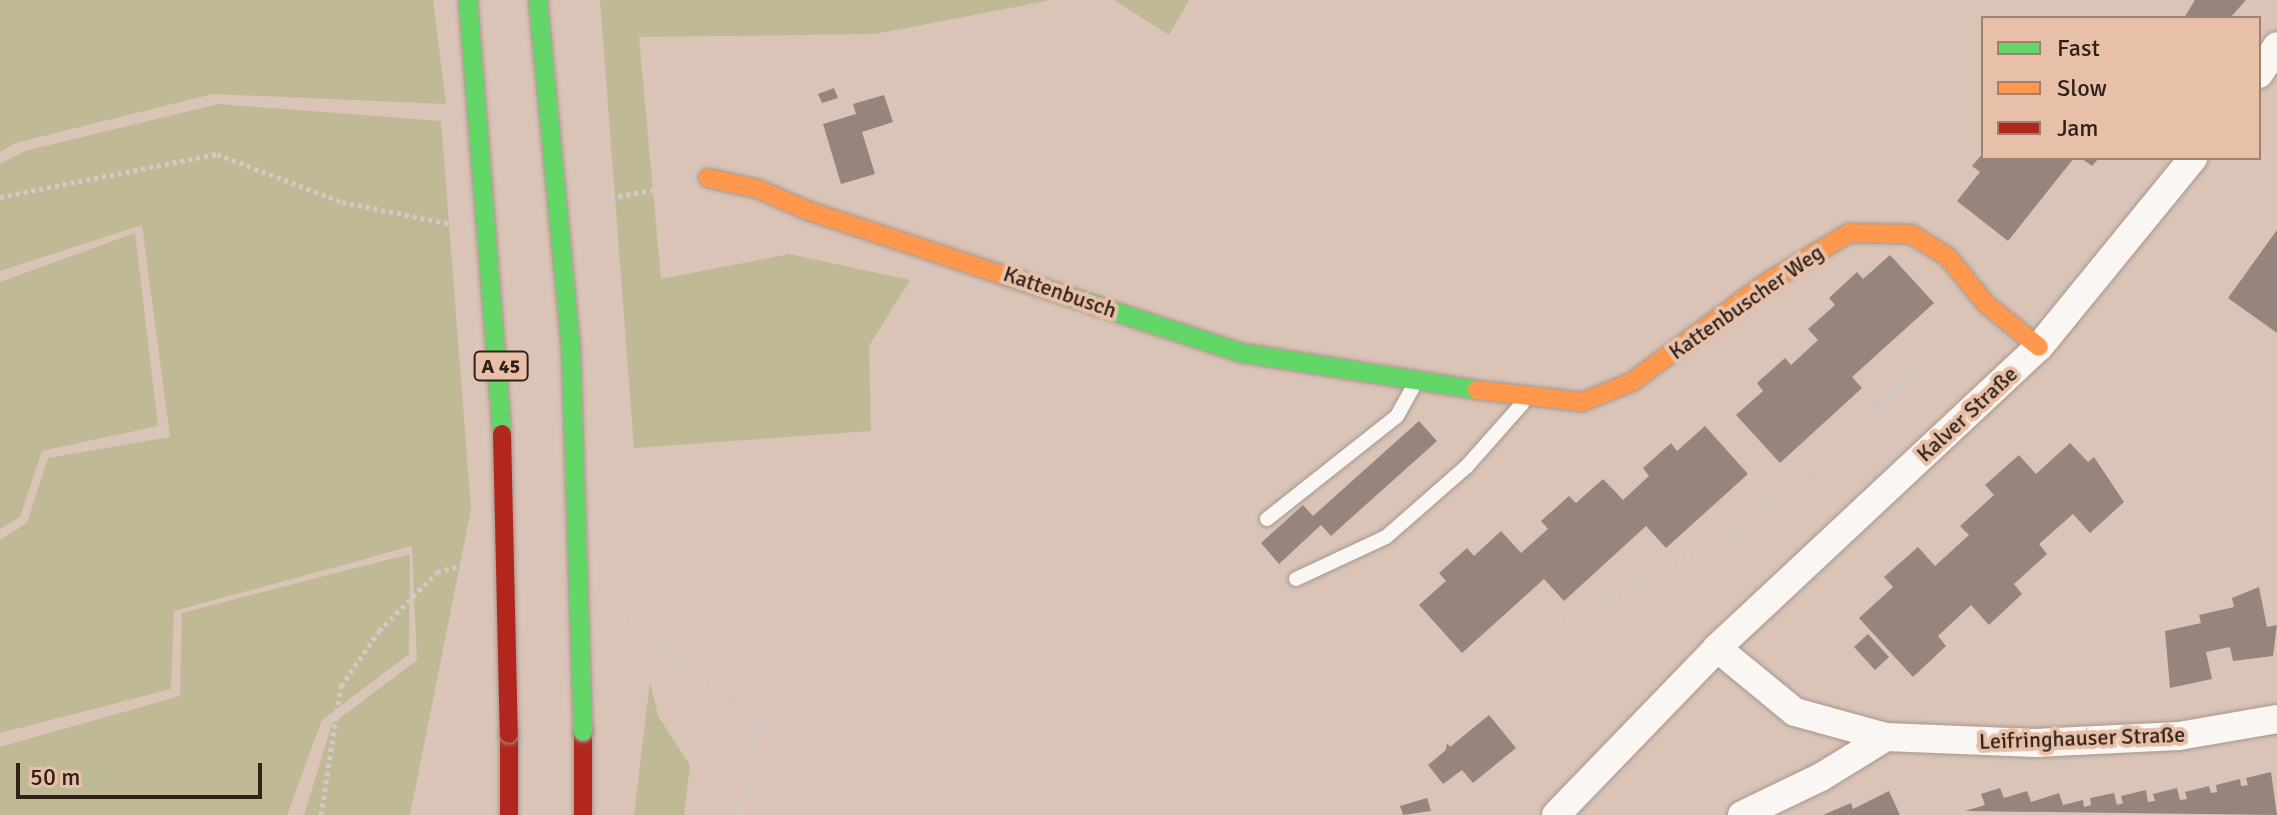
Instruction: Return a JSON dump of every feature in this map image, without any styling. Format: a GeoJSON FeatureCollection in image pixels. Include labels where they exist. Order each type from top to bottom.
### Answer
{"type":"FeatureCollection","features":[{"type":"Feature","properties":{"kind":"main road","name":"A 45"},"geometry":{"type":"LineString","coordinates":[[468,0],[500,362],[509,815]]}},
{"type":"Feature","properties":{"kind":"main road"},"geometry":{"type":"LineString","coordinates":[[538,0],[571,350],[583,815]]}},
{"type":"Feature","properties":{"kind":"main road","name":"Kattenbusch"},"geometry":{"type":"LineString","coordinates":[[708,178],[758,189],[806,210],[1242,353],[1418,378]]}},
{"type":"Feature","properties":{"kind":"main road","name":"Kattenbuscher Weg"},"geometry":{"type":"LineString","coordinates":[[1418,378],[1527,398],[1582,402],[1632,382],[1763,285],[1849,233],[1911,234],[1948,257],[1986,304],[2039,347]]}},
{"type":"Feature","properties":{"kind":"street"},"geometry":{"type":"LineString","coordinates":[[2261,71],[2277,46]]}},
{"type":"Feature","properties":{"kind":"street","name":"Kalver Straße"},"geometry":{"type":"LineString","coordinates":[[1717,648],[2039,347],[2191,160]]}},
{"type":"Feature","properties":{"kind":"street"},"geometry":{"type":"LineString","coordinates":[[1556,815],[1717,648]]}},
{"type":"Feature","properties":{"kind":"street","name":"Leifringhauser Straße"},"geometry":{"type":"LineString","coordinates":[[1717,648],[1795,712],[1886,737],[1938,743],[2049,742],[2179,736],[2277,719]]}},
{"type":"Feature","properties":{"kind":"street"},"geometry":{"type":"LineString","coordinates":[[1742,815],[1821,777],[1886,737]]}},
{"type":"Feature","properties":{"kind":"lane"},"geometry":{"type":"LineString","coordinates":[[1267,519],[1397,416],[1418,378]]}},
{"type":"Feature","properties":{"kind":"lane"},"geometry":{"type":"LineString","coordinates":[[1296,579],[1386,537],[1467,466],[1527,398]]}},
{"type":"Feature","properties":{"kind":"path"},"geometry":{"type":"LineString","coordinates":[[0,197],[217,154],[342,202],[469,227]]}},
{"type":"Feature","properties":{"kind":"path"},"geometry":{"type":"LineString","coordinates":[[588,203],[708,178]]}},
{"type":"Feature","properties":{"kind":"path"},"geometry":{"type":"LineString","coordinates":[[1490,659],[1520,631],[1530,640],[1733,533],[1823,461],[1986,304]]}},
{"type":"Feature","properties":{"kind":"shaded area"},"geometry":{"type":"Polygon","coordinates":[[[0,0],[433,0],[446,104],[213,94],[15,143],[0,152],[0,0]]]}},
{"type":"Feature","properties":{"kind":"shaded area"},"geometry":{"type":"Polygon","coordinates":[[[600,0],[1051,0],[875,34],[639,37],[661,279],[789,254],[910,280],[869,346],[871,431],[634,448],[600,0]]]}},
{"type":"Feature","properties":{"kind":"shaded area"},"geometry":{"type":"Polygon","coordinates":[[[1114,0],[1189,0],[1169,35],[1114,0]]]}},
{"type":"Feature","properties":{"kind":"shaded area"},"geometry":{"type":"Polygon","coordinates":[[[218,104],[441,121],[471,509],[410,815],[304,815],[332,724],[417,660],[412,546],[174,611],[171,689],[0,733],[0,540],[27,523],[48,458],[170,437],[142,225],[0,271],[0,164],[25,151],[218,104]]]}},
{"type":"Feature","properties":{"kind":"shaded area"},"geometry":{"type":"Polygon","coordinates":[[[135,233],[158,426],[42,451],[20,517],[0,529],[0,282],[135,233]]]}},
{"type":"Feature","properties":{"kind":"shaded area"},"geometry":{"type":"Polygon","coordinates":[[[410,554],[409,654],[322,720],[287,815],[0,815],[0,747],[180,696],[182,613],[410,554]]]}},
{"type":"Feature","properties":{"kind":"shaded area"},"geometry":{"type":"Polygon","coordinates":[[[650,681],[658,716],[690,765],[684,815],[634,815],[650,681]]]}},
{"type":"Feature","properties":{"kind":"building"},"geometry":{"type":"Polygon","coordinates":[[[2195,0],[2246,0],[2232,16],[2185,16],[2195,0]]]}},
{"type":"Feature","properties":{"kind":"building"},"geometry":{"type":"Polygon","coordinates":[[[834,88],[838,98],[822,103],[818,94],[834,88]]]}},
{"type":"Feature","properties":{"kind":"building"},"geometry":{"type":"Polygon","coordinates":[[[884,95],[893,122],[862,132],[875,174],[841,184],[823,124],[856,114],[853,104],[884,95]]]}},
{"type":"Feature","properties":{"kind":"building"},"geometry":{"type":"Polygon","coordinates":[[[1981,155],[1981,160],[2072,160],[2008,241],[1957,201],[1980,172],[1972,166],[1981,155]]]}},
{"type":"Feature","properties":{"kind":"building"},"geometry":{"type":"Polygon","coordinates":[[[2084,160],[2097,160],[2092,166],[2084,160]]]}},
{"type":"Feature","properties":{"kind":"building"},"geometry":{"type":"Polygon","coordinates":[[[2277,230],[2277,333],[2228,298],[2277,230]]]}},
{"type":"Feature","properties":{"kind":"building"},"geometry":{"type":"Polygon","coordinates":[[[1890,255],[1934,303],[1852,377],[1862,388],[1780,463],[1736,415],[1763,391],[1757,383],[1785,358],[1791,365],[1818,340],[1808,329],[1835,305],[1829,298],[1857,272],[1863,279],[1890,255]]]}},
{"type":"Feature","properties":{"kind":"building"},"geometry":{"type":"Polygon","coordinates":[[[1419,421],[1437,441],[1331,536],[1321,525],[1279,564],[1261,543],[1303,505],[1313,516],[1419,421]]]}},
{"type":"Feature","properties":{"kind":"building"},"geometry":{"type":"Polygon","coordinates":[[[1705,426],[1748,474],[1666,548],[1646,526],[1564,601],[1544,579],[1462,653],[1419,605],[1446,581],[1439,573],[1467,548],[1474,556],[1501,531],[1521,553],[1548,529],[1541,521],[1569,496],[1576,503],[1603,479],[1623,500],[1649,476],[1643,468],[1671,443],[1677,451],[1705,426]]]}},
{"type":"Feature","properties":{"kind":"building"},"geometry":{"type":"Polygon","coordinates":[[[2070,443],[2088,462],[2094,457],[2124,502],[2090,533],[2073,514],[2039,544],[2047,554],[2014,584],[2022,594],[1989,625],[1971,605],[1938,636],[1946,646],[1913,677],[1859,618],[1893,587],[1884,577],[1918,547],[1935,566],[1969,535],[1960,526],[1994,495],[1985,485],[2019,455],[2036,474],[2070,443]]]}},
{"type":"Feature","properties":{"kind":"building"},"geometry":{"type":"Polygon","coordinates":[[[2259,587],[2267,627],[2277,625],[2273,656],[2233,661],[2230,647],[2206,652],[2212,679],[2170,688],[2165,631],[2201,623],[2199,615],[2234,607],[2232,598],[2259,587]]]}},
{"type":"Feature","properties":{"kind":"building"},"geometry":{"type":"Polygon","coordinates":[[[1868,634],[1889,657],[1875,670],[1854,647],[1868,634]]]}},
{"type":"Feature","properties":{"kind":"building"},"geometry":{"type":"Polygon","coordinates":[[[1489,715],[1516,748],[1473,783],[1462,770],[1443,784],[1428,765],[1446,750],[1447,743],[1450,747],[1489,715]]]}},
{"type":"Feature","properties":{"kind":"building"},"geometry":{"type":"Polygon","coordinates":[[[2271,772],[2277,815],[1965,811],[1985,805],[1981,794],[2000,788],[2004,798],[2027,791],[2031,802],[2059,793],[2063,805],[2083,800],[2084,807],[2091,805],[2090,798],[2114,793],[2117,805],[2123,803],[2121,796],[2146,790],[2148,802],[2155,801],[2153,794],[2177,788],[2180,800],[2187,799],[2185,792],[2209,786],[2211,793],[2217,792],[2216,785],[2240,779],[2241,786],[2248,785],[2246,778],[2271,772]]]}},
{"type":"Feature","properties":{"kind":"building"},"geometry":{"type":"Polygon","coordinates":[[[1889,791],[1900,815],[1823,815],[1851,803],[1853,809],[1889,791]]]}},
{"type":"Feature","properties":{"kind":"building"},"geometry":{"type":"Polygon","coordinates":[[[1427,798],[1431,811],[1403,815],[1400,806],[1427,798]]]}},
{"type":"Feature","properties":{"kind":"traffic: fast"},"geometry":{"type":"LineString","coordinates":[[468,0],[502,434]]}},
{"type":"Feature","properties":{"kind":"traffic: fast"},"geometry":{"type":"LineString","coordinates":[[538,0],[571,350],[583,732]]}},
{"type":"Feature","properties":{"kind":"traffic: fast"},"geometry":{"type":"LineString","coordinates":[[1009,277],[1242,353],[1477,390]]}},
{"type":"Feature","properties":{"kind":"traffic: slow"},"geometry":{"type":"LineString","coordinates":[[708,178],[758,189],[806,210],[1009,277]]}},
{"type":"Feature","properties":{"kind":"traffic: slow"},"geometry":{"type":"LineString","coordinates":[[1477,390],[1582,402],[1632,382],[1763,285],[1849,233],[1911,234],[1948,257],[1986,304],[2039,347]]}},
{"type":"Feature","properties":{"kind":"traffic: jam"},"geometry":{"type":"LineString","coordinates":[[502,434],[509,734]]}},
{"type":"Feature","properties":{"kind":"traffic: jam"},"geometry":{"type":"LineString","coordinates":[[583,732],[583,815]]}},
{"type":"Feature","properties":{"kind":"traffic: jam"},"geometry":{"type":"LineString","coordinates":[[509,734],[509,815]]}}]}
